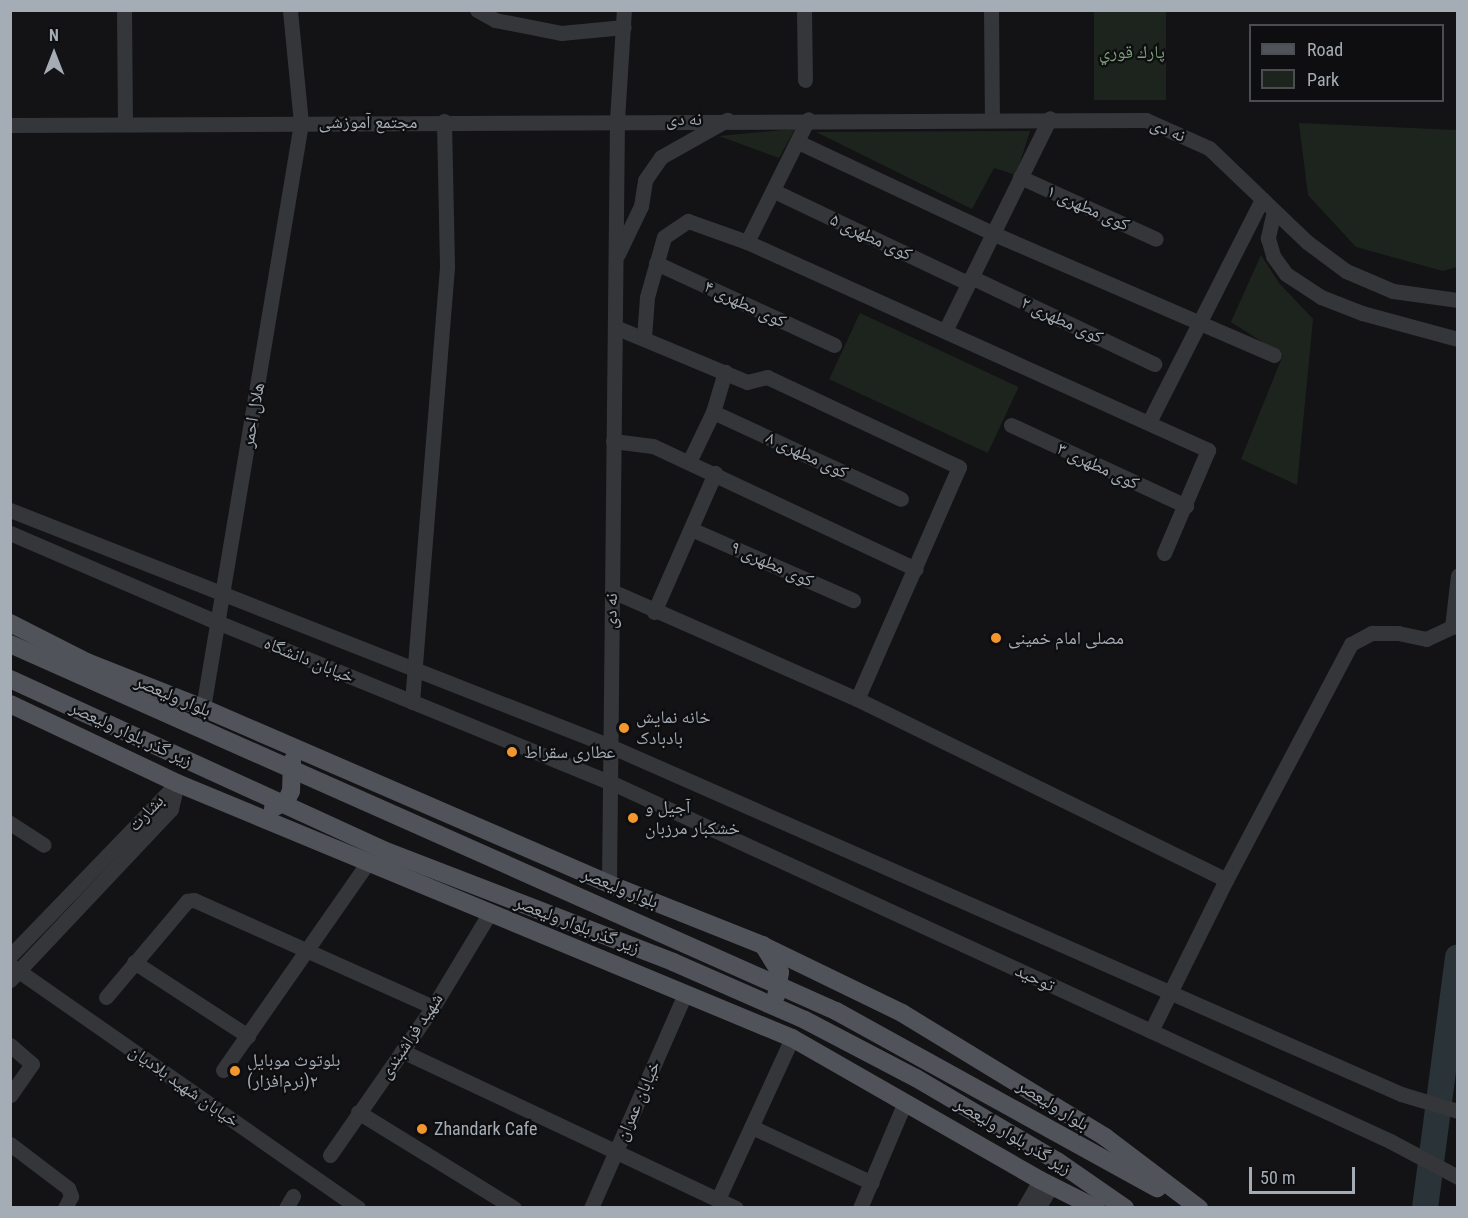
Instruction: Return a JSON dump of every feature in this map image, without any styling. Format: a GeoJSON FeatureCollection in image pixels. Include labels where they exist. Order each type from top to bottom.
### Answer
{"type":"FeatureCollection","features":[{"type":"Feature","properties":{"kind":"main road","name":"بلوار ولیعصر"},"geometry":{"type":"LineString","coordinates":[[10,623],[87,662],[203,708],[609,884],[762,945],[832,978],[902,1013],[1085,1124],[1199,1208]]}},
{"type":"Feature","properties":{"kind":"main road"},"geometry":{"type":"LineString","coordinates":[[10,698],[21,694],[43,662],[40,645],[28,631]]}},
{"type":"Feature","properties":{"kind":"main road","name":"بلوار ولیعصر"},"geometry":{"type":"LineString","coordinates":[[10,644],[836,1011],[1193,1208]]}},
{"type":"Feature","properties":{"kind":"main road","name":"زیر گذر بلوار ولیعصر"},"geometry":{"type":"LineString","coordinates":[[10,679],[383,850],[673,962],[805,1020],[1027,1143],[1125,1208]]}},
{"type":"Feature","properties":{"kind":"main road"},"geometry":{"type":"LineString","coordinates":[[10,704],[177,783],[799,1042],[1045,1183],[1095,1208]]}},
{"type":"Feature","properties":{"kind":"main road"},"geometry":{"type":"LineString","coordinates":[[248,812],[268,811],[286,801],[291,791],[291,758],[282,743]]}},
{"type":"Feature","properties":{"kind":"main road"},"geometry":{"type":"LineString","coordinates":[[738,1017],[766,1010],[777,994],[780,972],[762,945]]}},
{"type":"Feature","properties":{"kind":"main road"},"geometry":{"type":"LineString","coordinates":[[799,1042],[796,1023],[799,1002],[813,983],[832,978]]}},
{"type":"Feature","properties":{"kind":"street"},"geometry":{"type":"LineString","coordinates":[[124,10],[125,124]]}},
{"type":"Feature","properties":{"kind":"street","name":"هلال احمر"},"geometry":{"type":"LineString","coordinates":[[203,708],[301,123],[290,10]]}},
{"type":"Feature","properties":{"kind":"street"},"geometry":{"type":"LineString","coordinates":[[477,10],[495,20],[561,33],[624,27]]}},
{"type":"Feature","properties":{"kind":"street"},"geometry":{"type":"LineString","coordinates":[[617,120],[624,10]]}},
{"type":"Feature","properties":{"kind":"street"},"geometry":{"type":"LineString","coordinates":[[804,10],[805,80]]}},
{"type":"Feature","properties":{"kind":"street"},"geometry":{"type":"LineString","coordinates":[[991,10],[992,118]]}},
{"type":"Feature","properties":{"kind":"street"},"geometry":{"type":"LineString","coordinates":[[945,331],[1050,118]]}},
{"type":"Feature","properties":{"kind":"street","name":"نه دی"},"geometry":{"type":"LineString","coordinates":[[609,884],[617,120],[1050,118],[1146,120],[1209,148],[1306,242],[1346,271],[1393,291],[1458,300]]}},
{"type":"Feature","properties":{"kind":"street"},"geometry":{"type":"LineString","coordinates":[[615,259],[641,206],[645,180],[661,157],[729,119]]}},
{"type":"Feature","properties":{"kind":"street"},"geometry":{"type":"LineString","coordinates":[[747,242],[808,119]]}},
{"type":"Feature","properties":{"kind":"street","name":"مجتمع آموزشی"},"geometry":{"type":"LineString","coordinates":[[10,125],[617,120]]}},
{"type":"Feature","properties":{"kind":"street"},"geometry":{"type":"LineString","coordinates":[[412,702],[447,266],[444,121]]}},
{"type":"Feature","properties":{"kind":"street"},"geometry":{"type":"LineString","coordinates":[[798,142],[992,233],[1274,355]]}},
{"type":"Feature","properties":{"kind":"street","name":"کوی مطهری ۱"},"geometry":{"type":"LineString","coordinates":[[1020,177],[1156,239]]}},
{"type":"Feature","properties":{"kind":"street","name":"کوی مطهری ۵"},"geometry":{"type":"LineString","coordinates":[[774,191],[969,280]]}},
{"type":"Feature","properties":{"kind":"street"},"geometry":{"type":"LineString","coordinates":[[1149,422],[1262,199]]}},
{"type":"Feature","properties":{"kind":"street"},"geometry":{"type":"LineString","coordinates":[[1274,211],[1268,238],[1273,256],[1286,274],[1321,297],[1362,313],[1458,339]]}},
{"type":"Feature","properties":{"kind":"street"},"geometry":{"type":"LineString","coordinates":[[644,337],[647,297],[664,237],[688,221],[747,242],[1208,450],[1164,553]]}},
{"type":"Feature","properties":{"kind":"street","name":"کوی مطهری ۴"},"geometry":{"type":"LineString","coordinates":[[656,263],[834,345]]}},
{"type":"Feature","properties":{"kind":"street","name":"کوی مطهری ۲"},"geometry":{"type":"LineString","coordinates":[[969,280],[1154,364]]}},
{"type":"Feature","properties":{"kind":"street"},"geometry":{"type":"LineString","coordinates":[[615,327],[644,337],[747,382],[766,377],[960,467],[857,699]]}},
{"type":"Feature","properties":{"kind":"street"},"geometry":{"type":"LineString","coordinates":[[689,462],[713,412],[725,372]]}},
{"type":"Feature","properties":{"kind":"street","name":"کوی مطهری ۸"},"geometry":{"type":"LineString","coordinates":[[713,412],[901,499]]}},
{"type":"Feature","properties":{"kind":"street","name":"کوی مطهری ۳"},"geometry":{"type":"LineString","coordinates":[[1011,425],[1186,506]]}},
{"type":"Feature","properties":{"kind":"street"},"geometry":{"type":"LineString","coordinates":[[613,441],[653,446],[715,473],[916,569]]}},
{"type":"Feature","properties":{"kind":"street"},"geometry":{"type":"LineString","coordinates":[[654,612],[715,473]]}},
{"type":"Feature","properties":{"kind":"street","name":"خیابان دانشگاه"},"geometry":{"type":"LineString","coordinates":[[10,510],[610,746]]}},
{"type":"Feature","properties":{"kind":"street","name":"کوی مطهری ۹"},"geometry":{"type":"LineString","coordinates":[[691,529],[853,600]]}},
{"type":"Feature","properties":{"kind":"street","name":"خیابان دانشگاه"},"geometry":{"type":"LineString","coordinates":[[10,533],[217,622],[610,782]]}},
{"type":"Feature","properties":{"kind":"street"},"geometry":{"type":"LineString","coordinates":[[1151,1031],[1171,995],[1226,880],[1352,644],[1372,633],[1398,633],[1426,639],[1452,627],[1458,575]]}},
{"type":"Feature","properties":{"kind":"street"},"geometry":{"type":"LineString","coordinates":[[612,591],[654,612],[857,699],[1226,880]]}},
{"type":"Feature","properties":{"kind":"street"},"geometry":{"type":"LineString","coordinates":[[610,746],[1171,995],[1401,1094],[1457,1111]]}},
{"type":"Feature","properties":{"kind":"street","name":"توحید"},"geometry":{"type":"LineString","coordinates":[[610,782],[1389,1141],[1452,1173]]}},
{"type":"Feature","properties":{"kind":"street","name":"بشارت"},"geometry":{"type":"LineString","coordinates":[[15,962],[171,809],[177,783]]}},
{"type":"Feature","properties":{"kind":"street"},"geometry":{"type":"LineString","coordinates":[[10,823],[44,845]]}},
{"type":"Feature","properties":{"kind":"street"},"geometry":{"type":"LineString","coordinates":[[223,1070],[310,950],[368,862]]}},
{"type":"Feature","properties":{"kind":"street"},"geometry":{"type":"LineString","coordinates":[[106,997],[190,900],[310,950],[433,1006]]}},
{"type":"Feature","properties":{"kind":"street","name":"شهید فراشبندی"},"geometry":{"type":"LineString","coordinates":[[330,1155],[433,1006],[489,914]]}},
{"type":"Feature","properties":{"kind":"street","name":"خیابان شهید بلادیان"},"geometry":{"type":"LineString","coordinates":[[15,962],[358,1208]]}},
{"type":"Feature","properties":{"kind":"street"},"geometry":{"type":"LineString","coordinates":[[134,963],[248,1036]]}},
{"type":"Feature","properties":{"kind":"street","name":"خیابان عمران"},"geometry":{"type":"LineString","coordinates":[[591,1208],[685,994]]}},
{"type":"Feature","properties":{"kind":"street"},"geometry":{"type":"LineString","coordinates":[[718,1199],[752,1127],[799,1042]]}},
{"type":"Feature","properties":{"kind":"street"},"geometry":{"type":"LineString","coordinates":[[10,1045],[32,1064],[10,1095]]}},
{"type":"Feature","properties":{"kind":"street"},"geometry":{"type":"LineString","coordinates":[[402,1051],[736,1208]]}},
{"type":"Feature","properties":{"kind":"street"},"geometry":{"type":"LineString","coordinates":[[860,1208],[905,1102]]}},
{"type":"Feature","properties":{"kind":"street"},"geometry":{"type":"LineString","coordinates":[[358,1112],[514,1208]]}},
{"type":"Feature","properties":{"kind":"street"},"geometry":{"type":"LineString","coordinates":[[752,1127],[872,1183]]}},
{"type":"Feature","properties":{"kind":"street"},"geometry":{"type":"LineString","coordinates":[[10,1144],[68,1188],[68,1202]]}},
{"type":"Feature","properties":{"kind":"street"},"geometry":{"type":"LineString","coordinates":[[1024,1208],[1045,1183]]}},
{"type":"Feature","properties":{"kind":"street"},"geometry":{"type":"LineString","coordinates":[[1038,1208],[1045,1183]]}},
{"type":"Feature","properties":{"kind":"green space","name":"پارك قوري"},"geometry":{"type":"Polygon","coordinates":[[[1094,11],[1166,11],[1166,100],[1094,100],[1094,11]]]}},
{"type":"Feature","properties":{"kind":"green space"},"geometry":{"type":"Polygon","coordinates":[[[1299,123],[1457,130],[1457,267],[1443,271],[1356,247],[1308,195],[1299,123]]]}},
{"type":"Feature","properties":{"kind":"green space"},"geometry":{"type":"Polygon","coordinates":[[[795,129],[779,158],[719,136],[795,129]]]}},
{"type":"Feature","properties":{"kind":"green space"},"geometry":{"type":"Polygon","coordinates":[[[1030,131],[1016,175],[994,168],[972,209],[816,132],[1030,131]]]}},
{"type":"Feature","properties":{"kind":"green space"},"geometry":{"type":"Polygon","coordinates":[[[1261,255],[1279,283],[1313,319],[1297,485],[1241,459],[1283,355],[1231,322],[1261,255]]]}},
{"type":"Feature","properties":{"kind":"green space"},"geometry":{"type":"Polygon","coordinates":[[[860,313],[1019,387],[988,453],[829,379],[860,313]]]}},
{"type":"Feature","properties":{"kind":"waterway"},"geometry":{"type":"LineString","coordinates":[[1425,1208],[1458,957]]}},
{"type":"Feature","properties":{"kind":"place","name":"مصلی امام خمینی"},"geometry":{"type":"Point","coordinates":[996,638]}},
{"type":"Feature","properties":{"kind":"place","name":"خانه نمایش بادبادک"},"geometry":{"type":"Point","coordinates":[624,728]}},
{"type":"Feature","properties":{"kind":"place","name":"عطاری سقراط"},"geometry":{"type":"Point","coordinates":[512,752]}},
{"type":"Feature","properties":{"kind":"place","name":"آجیل و خشکبار مرزبان"},"geometry":{"type":"Point","coordinates":[633,818]}},
{"type":"Feature","properties":{"kind":"place","name":"بلوتوث موبایل (نرم‌افزار)۲"},"geometry":{"type":"Point","coordinates":[235,1071]}},
{"type":"Feature","properties":{"kind":"place","name":"Zhandark Cafe"},"geometry":{"type":"Point","coordinates":[422,1129]}}]}
